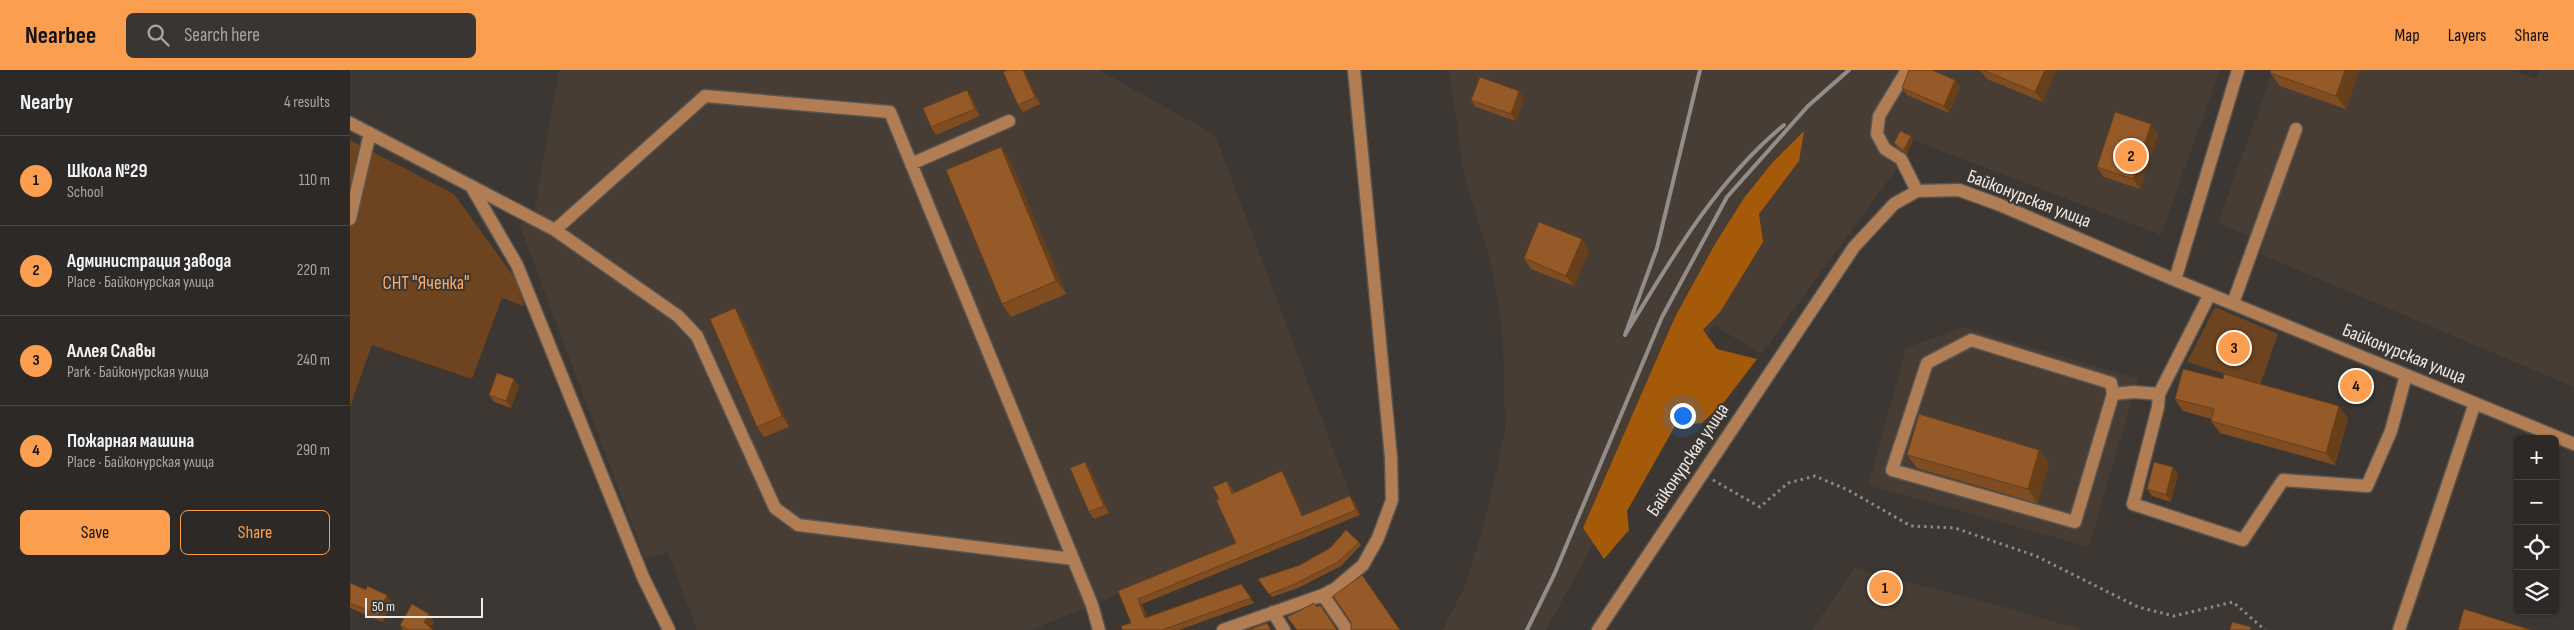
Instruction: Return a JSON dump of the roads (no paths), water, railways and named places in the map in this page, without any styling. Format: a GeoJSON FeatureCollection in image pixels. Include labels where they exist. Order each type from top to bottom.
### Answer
{"type":"FeatureCollection","features":[{"type":"Feature","properties":{"kind":"street"},"geometry":{"type":"LineString","coordinates":[[1223,630],[1323,595],[1336,588],[1363,565],[1378,538],[1392,500],[1391,457],[1354,70]]}},
{"type":"Feature","properties":{"kind":"street"},"geometry":{"type":"LineString","coordinates":[[1907,70],[1879,116],[1877,134],[1885,149],[1901,159],[1917,191]]}},
{"type":"Feature","properties":{"kind":"street"},"geometry":{"type":"LineString","coordinates":[[2174,280],[2238,70]]}},
{"type":"Feature","properties":{"kind":"street"},"geometry":{"type":"LineString","coordinates":[[555,230],[705,96],[890,112],[1073,559],[1099,630]]}},
{"type":"Feature","properties":{"kind":"street"},"geometry":{"type":"LineString","coordinates":[[911,164],[1009,121]]}},
{"type":"Feature","properties":{"kind":"street"},"geometry":{"type":"LineString","coordinates":[[350,123],[555,230],[678,316],[698,336],[775,508],[798,525],[1073,559]]}},
{"type":"Feature","properties":{"kind":"street"},"geometry":{"type":"LineString","coordinates":[[2233,303],[2296,128]]}},
{"type":"Feature","properties":{"kind":"street"},"geometry":{"type":"LineString","coordinates":[[350,219],[370,133]]}},
{"type":"Feature","properties":{"kind":"street"},"geometry":{"type":"LineString","coordinates":[[471,186],[517,265],[643,576],[669,630]]}},
{"type":"Feature","properties":{"kind":"street","name":"Байконурская улица"},"geometry":{"type":"LineString","coordinates":[[1598,630],[1854,247],[1894,204],[1917,191],[1958,190],[2000,204],[2174,280],[2574,444]]}},
{"type":"Feature","properties":{"kind":"street"},"geometry":{"type":"LineString","coordinates":[[2210,294],[2159,394],[2158,407],[2132,504],[2242,540],[2283,480],[2367,486],[2391,430],[2406,375]]}},
{"type":"Feature","properties":{"kind":"street"},"geometry":{"type":"LineString","coordinates":[[1970,340],[2111,383],[2113,394],[2075,522],[1892,470],[1927,363],[1970,340]]}},
{"type":"Feature","properties":{"kind":"street"},"geometry":{"type":"LineString","coordinates":[[2113,394],[2134,392],[2159,394]]}},
{"type":"Feature","properties":{"kind":"street"},"geometry":{"type":"LineString","coordinates":[[2399,630],[2474,403]]}},
{"type":"Feature","properties":{"kind":"street"},"geometry":{"type":"LineString","coordinates":[[1323,595],[1347,630]]}},
{"type":"Feature","properties":{"kind":"street"},"geometry":{"type":"LineString","coordinates":[[1272,612],[1284,630]]}},
{"type":"Feature","properties":{"kind":"railway"},"geometry":{"type":"LineString","coordinates":[[1700,70],[1657,248],[1625,335],[1677,250],[1715,196],[1759,147],[1784,125]]}},
{"type":"Feature","properties":{"kind":"railway"},"geometry":{"type":"LineString","coordinates":[[1527,630],[1554,575],[1662,317],[1727,197],[1808,106],[1849,70]]}},
{"type":"Feature","properties":{"kind":"place","name":"Администрация завода"},"geometry":{"type":"Point","coordinates":[2131,156]}},
{"type":"Feature","properties":{"kind":"place","name":"Аллея Славы"},"geometry":{"type":"Point","coordinates":[2234,348]}},
{"type":"Feature","properties":{"kind":"place","name":"Пожарная машина"},"geometry":{"type":"Point","coordinates":[2356,386]}},
{"type":"Feature","properties":{"kind":"place","name":"Школа №29"},"geometry":{"type":"Point","coordinates":[1885,588]}},
{"type":"Feature","properties":{"kind":"park label","name":"СНТ \"Яченка\""},"geometry":{"type":"Point","coordinates":[426,283]}}]}
